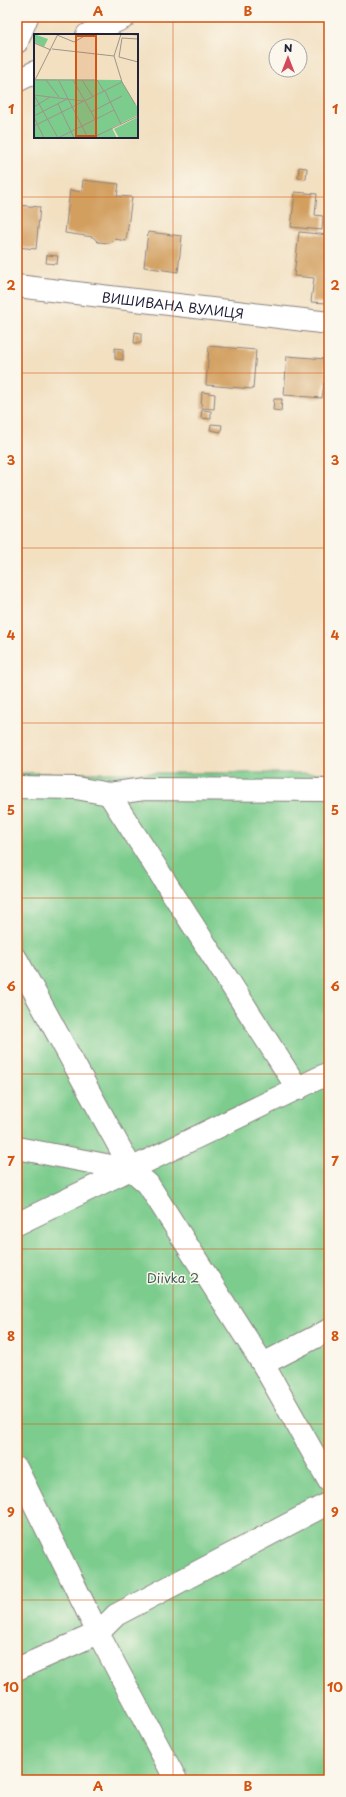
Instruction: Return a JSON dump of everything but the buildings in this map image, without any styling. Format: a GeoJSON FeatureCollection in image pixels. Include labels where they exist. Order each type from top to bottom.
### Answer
{"type":"FeatureCollection","features":[{"type":"Feature","properties":{"kind":"street"},"geometry":{"type":"LineString","coordinates":[[17,42],[27,17]]}},
{"type":"Feature","properties":{"kind":"street"},"geometry":{"type":"LineString","coordinates":[[89,34],[125,17]]}},
{"type":"Feature","properties":{"kind":"street"},"geometry":{"type":"LineString","coordinates":[[17,81],[34,72]]}},
{"type":"Feature","properties":{"kind":"street","name":"ВИШИВАНА ВУЛИЦЯ"},"geometry":{"type":"LineString","coordinates":[[17,286],[329,323]]}},
{"type":"Feature","properties":{"kind":"street"},"geometry":{"type":"LineString","coordinates":[[17,787],[76,788],[109,794],[144,789],[329,790]]}},
{"type":"Feature","properties":{"kind":"street"},"geometry":{"type":"LineString","coordinates":[[109,794],[298,1089]]}},
{"type":"Feature","properties":{"kind":"street"},"geometry":{"type":"LineString","coordinates":[[17,960],[132,1170],[148,1184],[263,1364],[329,1481]]}},
{"type":"Feature","properties":{"kind":"street"},"geometry":{"type":"LineString","coordinates":[[17,1224],[132,1170],[329,1073]]}},
{"type":"Feature","properties":{"kind":"street"},"geometry":{"type":"LineString","coordinates":[[17,1148],[132,1170]]}},
{"type":"Feature","properties":{"kind":"street"},"geometry":{"type":"LineString","coordinates":[[263,1364],[329,1330]]}},
{"type":"Feature","properties":{"kind":"street"},"geometry":{"type":"LineString","coordinates":[[17,1469],[98,1633],[176,1780]]}},
{"type":"Feature","properties":{"kind":"street"},"geometry":{"type":"LineString","coordinates":[[17,1669],[98,1633],[116,1615],[329,1503]]}},
{"type":"Feature","properties":{"kind":"green space","name":"Diivka 2"},"geometry":{"type":"Polygon","coordinates":[[[17,773],[329,773],[329,1780],[17,1780],[17,773]]]}}]}
